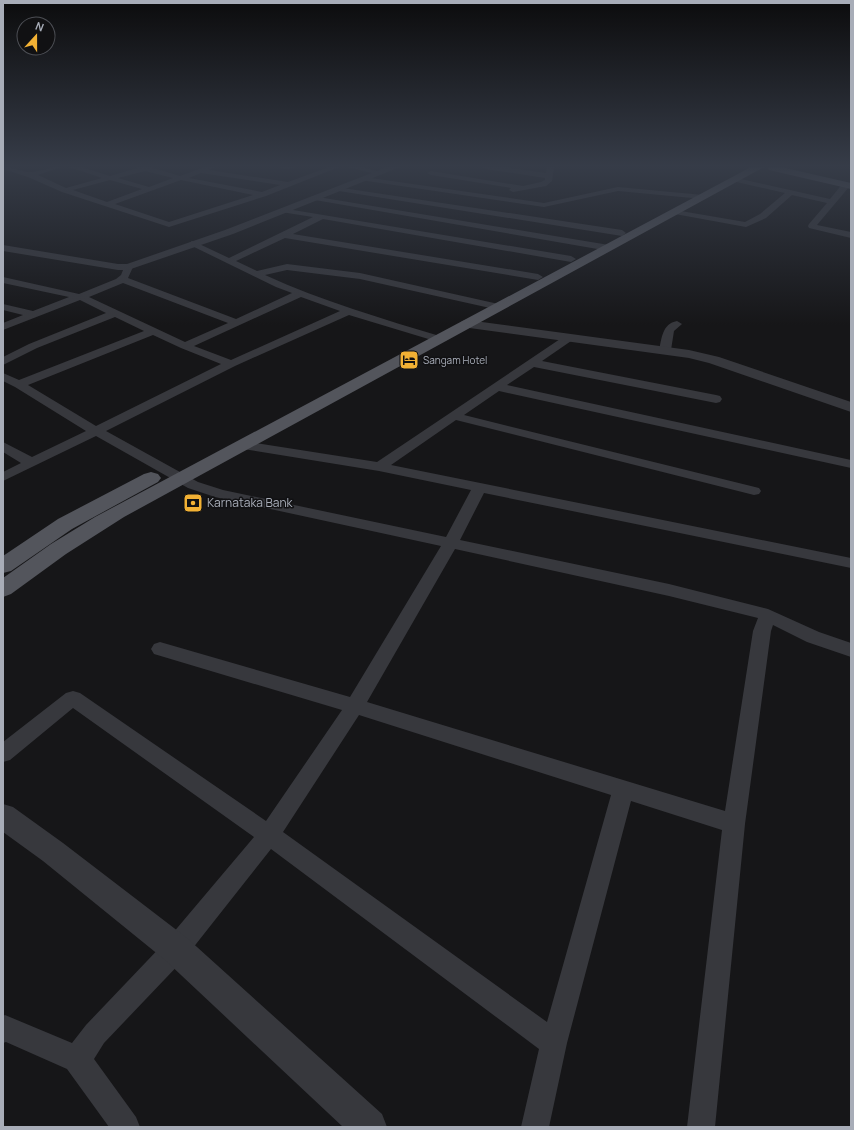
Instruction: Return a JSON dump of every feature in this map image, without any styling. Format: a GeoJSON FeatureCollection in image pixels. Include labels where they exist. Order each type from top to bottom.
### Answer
{"type":"FeatureCollection","features":[{"type":"Feature","properties":{"kind":"main road"},"geometry":{"type":"LineString","coordinates":[[3,589],[26,571],[77,536],[243,445],[433,337],[468,324],[492,306],[538,277],[571,259],[604,247],[622,233],[652,220]]}},
{"type":"Feature","properties":{"kind":"main road"},"geometry":{"type":"LineString","coordinates":[[3,566],[65,524],[167,469],[433,337],[656,220]]}},
{"type":"Feature","properties":{"kind":"street"},"geometry":{"type":"LineString","coordinates":[[154,220],[169,225],[229,261],[279,285],[349,311],[433,337]]}},
{"type":"Feature","properties":{"kind":"street"},"geometry":{"type":"LineString","coordinates":[[169,225],[185,220]]}},
{"type":"Feature","properties":{"kind":"street"},"geometry":{"type":"LineString","coordinates":[[3,248],[118,267],[128,267],[189,236],[206,239],[258,220]]}},
{"type":"Feature","properties":{"kind":"street"},"geometry":{"type":"LineString","coordinates":[[229,261],[315,220]]}},
{"type":"Feature","properties":{"kind":"street"},"geometry":{"type":"LineString","coordinates":[[337,220],[571,259]]}},
{"type":"Feature","properties":{"kind":"street"},"geometry":{"type":"LineString","coordinates":[[443,220],[604,247]]}},
{"type":"Feature","properties":{"kind":"street"},"geometry":{"type":"LineString","coordinates":[[537,220],[622,233]]}},
{"type":"Feature","properties":{"kind":"street"},"geometry":{"type":"LineString","coordinates":[[723,220],[746,225],[756,220]]}},
{"type":"Feature","properties":{"kind":"street"},"geometry":{"type":"LineString","coordinates":[[817,220],[812,226],[851,235]]}},
{"type":"Feature","properties":{"kind":"street"},"geometry":{"type":"LineString","coordinates":[[284,235],[538,277]]}},
{"type":"Feature","properties":{"kind":"street"},"geometry":{"type":"LineString","coordinates":[[3,327],[124,280],[128,272],[128,267]]}},
{"type":"Feature","properties":{"kind":"street"},"geometry":{"type":"LineString","coordinates":[[256,274],[287,267],[325,271],[360,276],[492,306]]}},
{"type":"Feature","properties":{"kind":"street"},"geometry":{"type":"LineString","coordinates":[[3,280],[81,297],[185,346],[231,364]]}},
{"type":"Feature","properties":{"kind":"street"},"geometry":{"type":"LineString","coordinates":[[124,280],[236,322]]}},
{"type":"Feature","properties":{"kind":"street"},"geometry":{"type":"LineString","coordinates":[[185,346],[301,293]]}},
{"type":"Feature","properties":{"kind":"street"},"geometry":{"type":"LineString","coordinates":[[3,307],[34,314]]}},
{"type":"Feature","properties":{"kind":"street"},"geometry":{"type":"LineString","coordinates":[[3,477],[231,364],[349,311]]}},
{"type":"Feature","properties":{"kind":"street"},"geometry":{"type":"LineString","coordinates":[[3,362],[33,346],[115,313]]}},
{"type":"Feature","properties":{"kind":"street"},"geometry":{"type":"LineString","coordinates":[[468,324],[665,350],[714,360],[851,407]]}},
{"type":"Feature","properties":{"kind":"street"},"geometry":{"type":"LineString","coordinates":[[665,350],[669,330],[677,324]]}},
{"type":"Feature","properties":{"kind":"street"},"geometry":{"type":"LineString","coordinates":[[19,384],[153,331]]}},
{"type":"Feature","properties":{"kind":"street"},"geometry":{"type":"LineString","coordinates":[[379,467],[570,337]]}},
{"type":"Feature","properties":{"kind":"street"},"geometry":{"type":"LineString","coordinates":[[532,363],[716,399]]}},
{"type":"Feature","properties":{"kind":"street"},"geometry":{"type":"LineString","coordinates":[[3,377],[19,384],[96,431],[167,469],[193,485],[220,494],[668,590],[768,616],[814,637],[851,650]]}},
{"type":"Feature","properties":{"kind":"street"},"geometry":{"type":"LineString","coordinates":[[497,387],[851,464]]}},
{"type":"Feature","properties":{"kind":"street"},"geometry":{"type":"LineString","coordinates":[[453,416],[754,490]]}},
{"type":"Feature","properties":{"kind":"street"},"geometry":{"type":"LineString","coordinates":[[243,445],[379,467],[851,563]]}},
{"type":"Feature","properties":{"kind":"street"},"geometry":{"type":"LineString","coordinates":[[3,446],[32,463]]}},
{"type":"Feature","properties":{"kind":"street"},"geometry":{"type":"LineString","coordinates":[[77,1059],[95,1034],[176,949],[269,835],[355,706],[451,543],[478,488]]}},
{"type":"Feature","properties":{"kind":"street"},"geometry":{"type":"LineString","coordinates":[[701,1127],[734,824],[762,631],[768,616]]}},
{"type":"Feature","properties":{"kind":"street"},"geometry":{"type":"LineString","coordinates":[[160,649],[355,706],[734,824]]}},
{"type":"Feature","properties":{"kind":"street"},"geometry":{"type":"LineString","coordinates":[[3,754],[73,698],[269,835],[554,1043]]}},
{"type":"Feature","properties":{"kind":"street"},"geometry":{"type":"LineString","coordinates":[[535,1127],[554,1043],[623,790]]}},
{"type":"Feature","properties":{"kind":"street"},"geometry":{"type":"LineString","coordinates":[[3,816],[53,852],[176,949],[369,1127]]}},
{"type":"Feature","properties":{"kind":"street"},"geometry":{"type":"LineString","coordinates":[[3,1030],[5,1028],[77,1059],[126,1127]]}},
{"type":"Feature","properties":{"kind":"place","name":"Sangam Hotel"},"geometry":{"type":"Point","coordinates":[409,360]}},
{"type":"Feature","properties":{"kind":"place","name":"Karnataka Bank"},"geometry":{"type":"Point","coordinates":[193,503]}}]}
